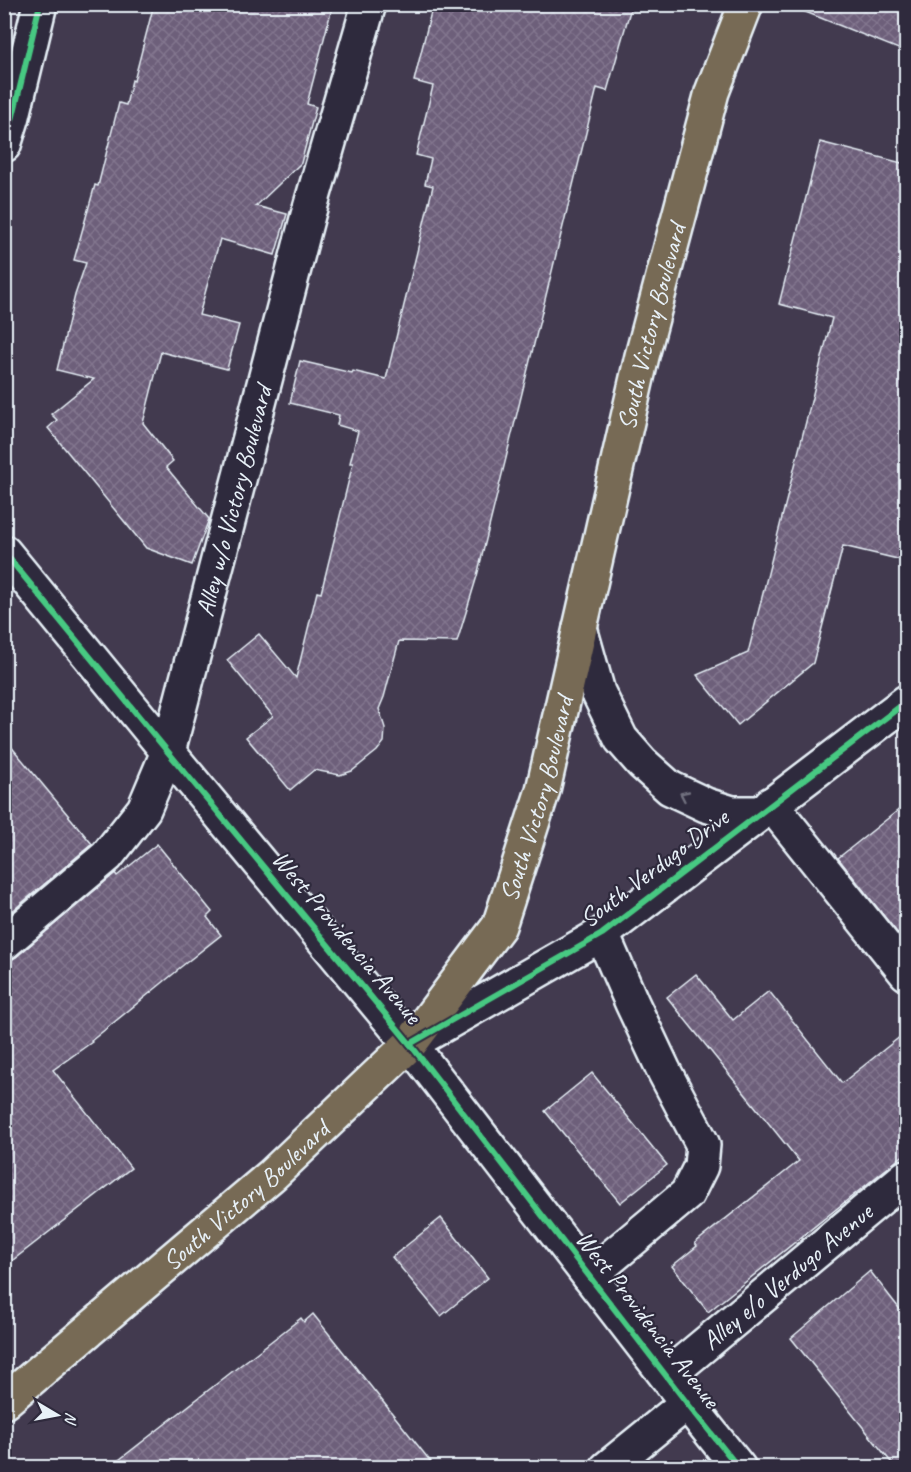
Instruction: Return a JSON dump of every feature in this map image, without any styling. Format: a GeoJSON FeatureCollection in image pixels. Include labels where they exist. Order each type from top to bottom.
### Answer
{"type":"FeatureCollection","features":[{"type":"Feature","properties":{"kind":"main road","name":"South Victory Boulevard"},"geometry":{"type":"LineString","coordinates":[[4,1402],[272,1175],[411,1044],[499,926],[543,790],[642,356],[712,92],[746,4]]}},
{"type":"Feature","properties":{"kind":"street"},"geometry":{"type":"LineString","coordinates":[[4,145],[40,4]]}},
{"type":"Feature","properties":{"kind":"street","name":"Alley w/o Victory Boulevard"},"geometry":{"type":"LineString","coordinates":[[4,943],[107,856],[144,809],[168,752],[308,215],[369,4]]}},
{"type":"Feature","properties":{"kind":"street","name":"West Providencia Avenue"},"geometry":{"type":"LineString","coordinates":[[4,552],[411,1044],[687,1403],[739,1467]]}},
{"type":"Feature","properties":{"kind":"street"},"geometry":{"type":"LineString","coordinates":[[580,628],[598,692],[621,739],[636,756],[670,788],[706,805],[732,813],[766,809],[906,973]]}},
{"type":"Feature","properties":{"kind":"street","name":"South Verdugo Drive"},"geometry":{"type":"LineString","coordinates":[[411,1044],[602,934],[906,702]]}},
{"type":"Feature","properties":{"kind":"street"},"geometry":{"type":"LineString","coordinates":[[589,1276],[687,1194],[701,1166],[703,1145],[664,1071],[602,934]]}},
{"type":"Feature","properties":{"kind":"street","name":"Alley e/o Verdugo Avenue"},"geometry":{"type":"LineString","coordinates":[[667,1376],[906,1177]]}},
{"type":"Feature","properties":{"kind":"street"},"geometry":{"type":"LineString","coordinates":[[607,1467],[687,1403]]}},
{"type":"Feature","properties":{"kind":"building"},"geometry":{"type":"Polygon","coordinates":[[[154,4],[333,4],[307,104],[316,107],[301,163],[256,206],[287,214],[275,255],[220,239],[199,315],[239,325],[227,369],[161,352],[143,423],[173,461],[166,467],[209,519],[192,565],[146,548],[48,428],[57,420],[51,414],[94,379],[57,370],[75,295],[86,263],[74,260],[95,185],[98,186],[119,103],[126,105],[132,80],[134,81],[154,4]]]}},
{"type":"Feature","properties":{"kind":"building"},"geometry":{"type":"Polygon","coordinates":[[[433,4],[632,4],[607,91],[597,88],[477,576],[457,642],[399,641],[379,709],[385,728],[384,742],[377,751],[352,771],[340,775],[314,770],[290,790],[246,737],[273,716],[227,660],[259,634],[296,678],[317,592],[321,593],[353,463],[350,463],[358,431],[337,425],[339,415],[290,403],[300,361],[386,379],[433,186],[425,184],[431,159],[416,155],[433,86],[414,81],[433,4]]]}},
{"type":"Feature","properties":{"kind":"building"},"geometry":{"type":"Polygon","coordinates":[[[794,4],[906,4],[906,52],[793,7],[794,4]]]}},
{"type":"Feature","properties":{"kind":"building"},"geometry":{"type":"Polygon","coordinates":[[[820,142],[906,164],[906,561],[843,546],[813,663],[738,725],[697,675],[748,653],[832,318],[779,304],[820,142]]]}},
{"type":"Feature","properties":{"kind":"building"},"geometry":{"type":"Polygon","coordinates":[[[4,738],[92,844],[4,918],[4,738]]]}},
{"type":"Feature","properties":{"kind":"building"},"geometry":{"type":"Polygon","coordinates":[[[906,804],[906,944],[838,858],[906,804]]]}},
{"type":"Feature","properties":{"kind":"building"},"geometry":{"type":"Polygon","coordinates":[[[157,844],[212,912],[207,917],[221,935],[92,1042],[53,1070],[131,1168],[4,1267],[4,961],[16,957],[115,873],[117,876],[157,844]]]}},
{"type":"Feature","properties":{"kind":"building"},"geometry":{"type":"Polygon","coordinates":[[[696,974],[733,1020],[769,991],[842,1083],[906,1032],[906,1153],[708,1312],[672,1266],[697,1246],[695,1243],[799,1161],[667,997],[696,974]]]}},
{"type":"Feature","properties":{"kind":"building"},"geometry":{"type":"Polygon","coordinates":[[[592,1073],[667,1165],[620,1203],[545,1111],[592,1073]]]}},
{"type":"Feature","properties":{"kind":"building"},"geometry":{"type":"Polygon","coordinates":[[[441,1218],[488,1278],[441,1316],[392,1257],[441,1218]]]}},
{"type":"Feature","properties":{"kind":"building"},"geometry":{"type":"Polygon","coordinates":[[[870,1271],[906,1317],[906,1467],[895,1467],[791,1338],[870,1271]]]}},
{"type":"Feature","properties":{"kind":"building"},"geometry":{"type":"Polygon","coordinates":[[[313,1314],[435,1467],[110,1467],[301,1318],[304,1322],[313,1314]]]}},
{"type":"Feature","properties":{"kind":"cycle path"},"geometry":{"type":"LineString","coordinates":[[4,145],[40,4]]}},
{"type":"Feature","properties":{"kind":"cycle path"},"geometry":{"type":"LineString","coordinates":[[4,552],[410,1044],[739,1468]]}},
{"type":"Feature","properties":{"kind":"cycle path"},"geometry":{"type":"LineString","coordinates":[[410,1044],[602,934],[906,702]]}}]}
